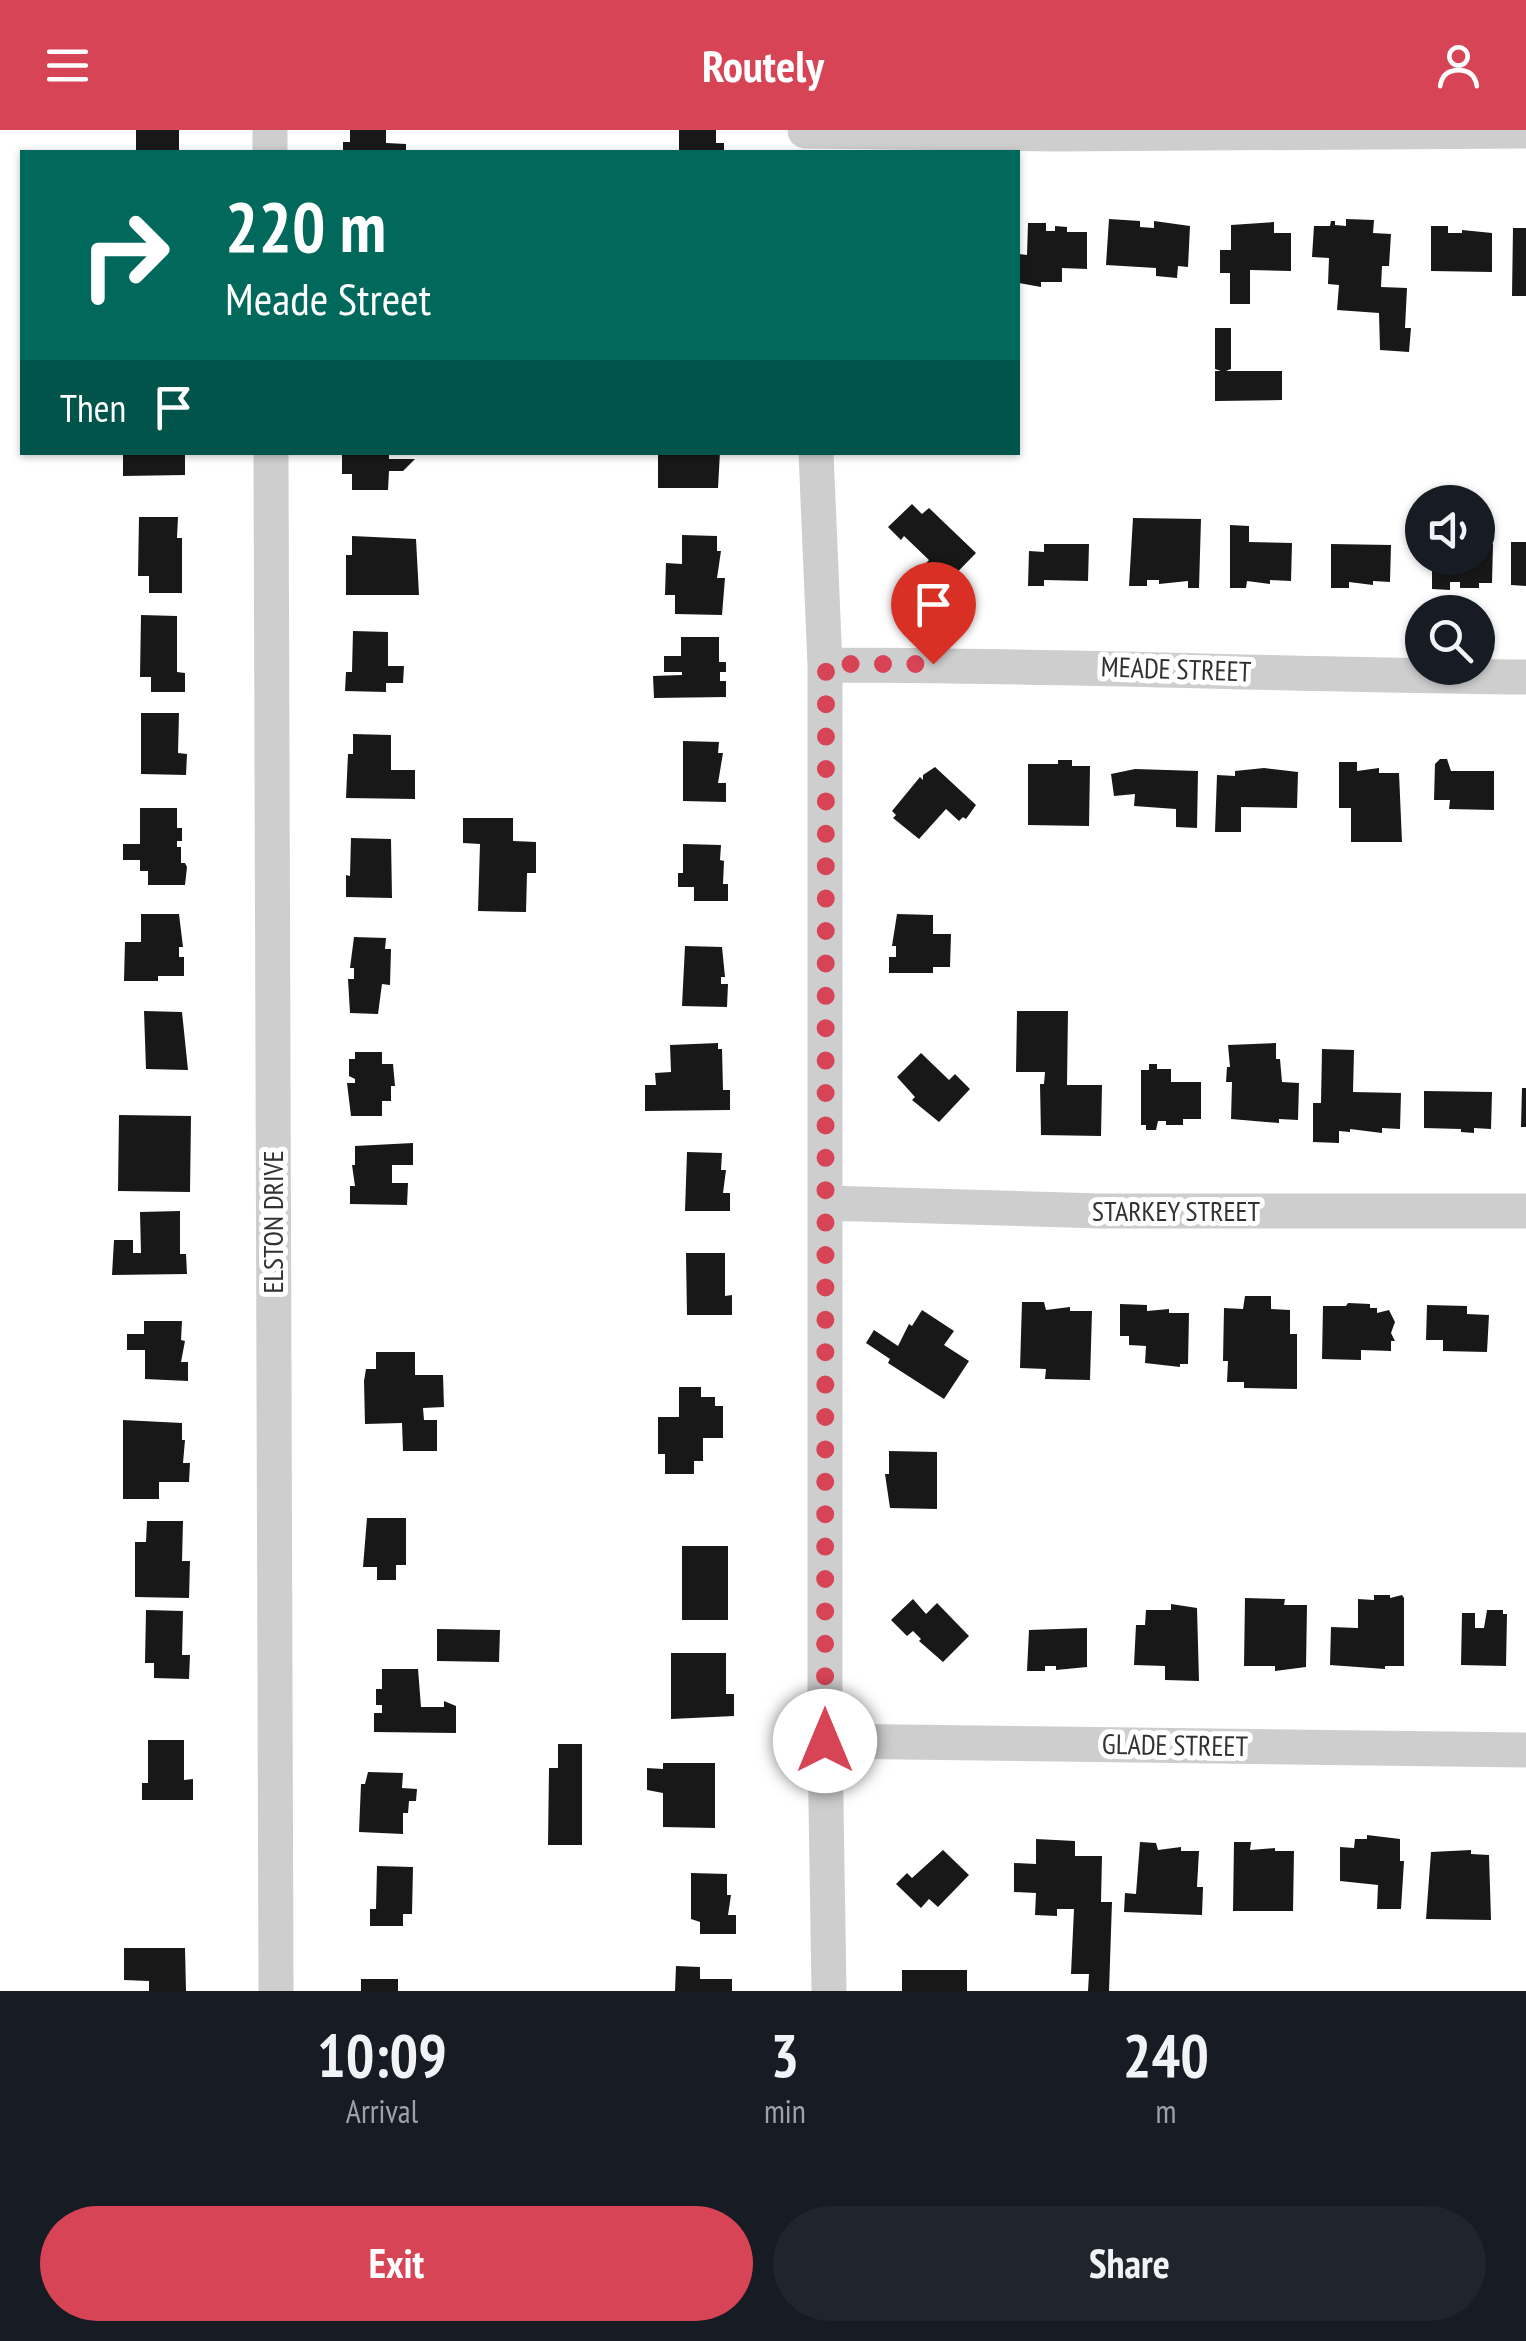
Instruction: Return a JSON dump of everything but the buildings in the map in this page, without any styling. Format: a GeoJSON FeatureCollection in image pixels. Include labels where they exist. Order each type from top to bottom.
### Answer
{"type":"FeatureCollection","features":[{"type":"Feature","properties":{"kind":"street"},"geometry":{"type":"LineString","coordinates":[[805,130],[1056,134],[1526,131]]}},
{"type":"Feature","properties":{"kind":"street","name":"ELSTON DRIVE"},"geometry":{"type":"LineString","coordinates":[[271,455],[276,1991]]}},
{"type":"Feature","properties":{"kind":"street"},"geometry":{"type":"LineString","coordinates":[[816,455],[826,664],[825,1741],[829,1991]]}},
{"type":"Feature","properties":{"kind":"street","name":"MEADE STREET"},"geometry":{"type":"LineString","coordinates":[[826,664],[1041,664],[1362,676],[1526,677]]}},
{"type":"Feature","properties":{"kind":"street","name":"STARKEY STREET"},"geometry":{"type":"LineString","coordinates":[[826,1203],[1101,1212],[1526,1211]]}},
{"type":"Feature","properties":{"kind":"street","name":"GLADE STREET"},"geometry":{"type":"LineString","coordinates":[[825,1741],[1526,1750]]}},
{"type":"Feature","properties":{"kind":"route"},"geometry":{"type":"LineString","coordinates":[[825,1741],[826,664],[933,664]]}}]}
